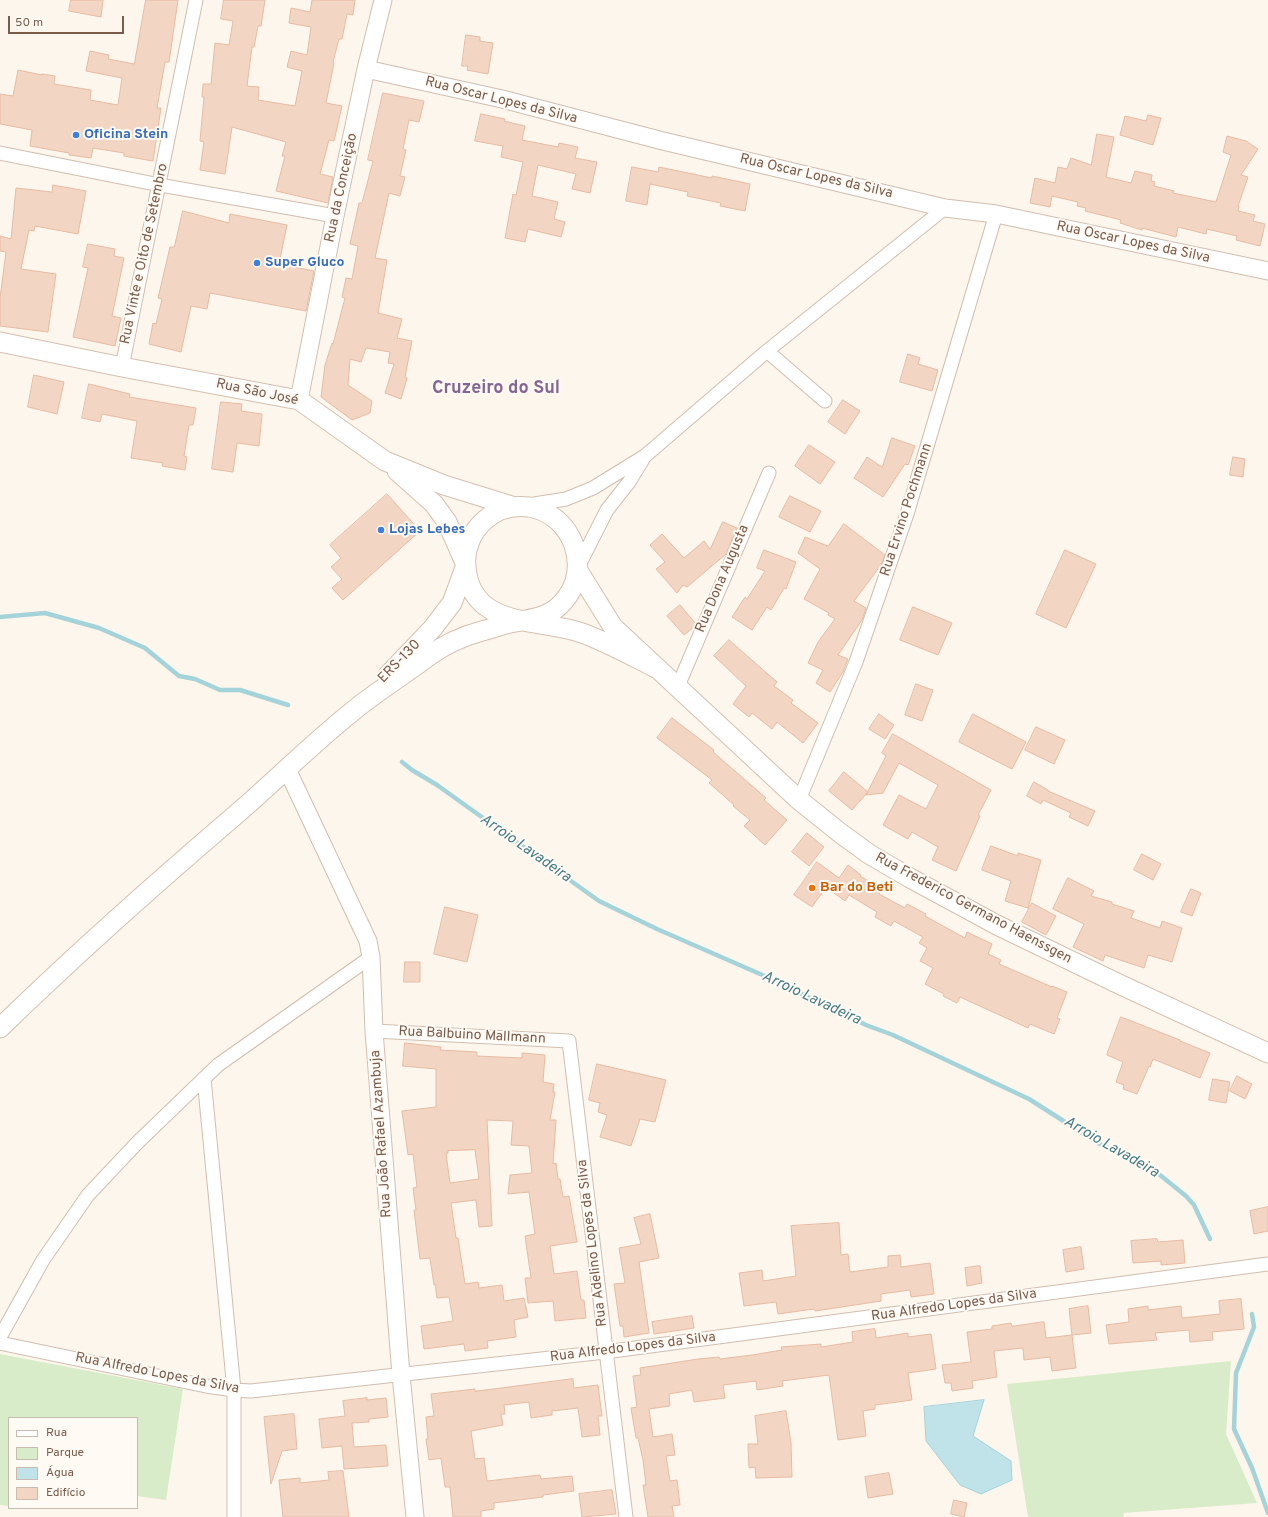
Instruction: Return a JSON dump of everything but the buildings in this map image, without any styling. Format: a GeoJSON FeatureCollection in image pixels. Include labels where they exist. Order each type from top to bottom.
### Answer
{"type":"FeatureCollection","features":[{"type":"Feature","properties":{"kind":"main road","name":"Rua São José"},"geometry":{"type":"LineString","coordinates":[[0,342],[122,367],[299,400],[385,461],[444,485],[516,507]]}},
{"type":"Feature","properties":{"kind":"main road"},"geometry":{"type":"LineString","coordinates":[[385,461],[434,504],[447,522],[466,565]]}},
{"type":"Feature","properties":{"kind":"main road"},"geometry":{"type":"LineString","coordinates":[[519,621],[531,620],[543,616],[554,610],[563,602],[575,581],[577,569],[577,555],[573,541],[566,529],[556,519],[543,511],[530,507],[504,509],[493,514],[483,521],[470,541],[466,553],[468,578],[473,591],[482,603],[505,617],[519,621],[564,627],[586,634],[656,668]]}},
{"type":"Feature","properties":{"kind":"main road","name":"ERS-130"},"geometry":{"type":"LineString","coordinates":[[355,709],[432,629],[452,603],[466,565]]}},
{"type":"Feature","properties":{"kind":"main road"},"geometry":{"type":"LineString","coordinates":[[577,569],[613,627],[656,668]]}},
{"type":"Feature","properties":{"kind":"main road","name":"ERS-130"},"geometry":{"type":"LineString","coordinates":[[355,709],[434,653],[461,638],[477,632],[519,621]]}},
{"type":"Feature","properties":{"kind":"main road","name":"Rua Frederico Germano Haenssgen"},"geometry":{"type":"LineString","coordinates":[[656,668],[678,686],[799,800],[869,854],[997,925],[1047,950],[1268,1053]]}},
{"type":"Feature","properties":{"kind":"main road"},"geometry":{"type":"LineString","coordinates":[[0,1028],[127,909],[355,709]]}},
{"type":"Feature","properties":{"kind":"street","name":"Rua Vinte e Oito de Setembro"},"geometry":{"type":"LineString","coordinates":[[122,367],[160,185],[196,0]]}},
{"type":"Feature","properties":{"kind":"street","name":"Rua da Conceição"},"geometry":{"type":"LineString","coordinates":[[299,400],[335,216],[366,69],[384,0]]}},
{"type":"Feature","properties":{"kind":"street","name":"Rua Oscar Lopes da Silva"},"geometry":{"type":"LineString","coordinates":[[366,69],[502,99],[663,141],[945,208],[996,214],[1268,271]]}},
{"type":"Feature","properties":{"kind":"street"},"geometry":{"type":"LineString","coordinates":[[0,153],[160,185],[335,216]]}},
{"type":"Feature","properties":{"kind":"street"},"geometry":{"type":"LineString","coordinates":[[516,507],[566,498],[593,488],[645,456],[767,352],[945,208]]}},
{"type":"Feature","properties":{"kind":"street","name":"Rua Ervino Pochmann"},"geometry":{"type":"LineString","coordinates":[[799,800],[856,662],[904,521],[996,214]]}},
{"type":"Feature","properties":{"kind":"street"},"geometry":{"type":"LineString","coordinates":[[767,352],[825,401]]}},
{"type":"Feature","properties":{"kind":"street"},"geometry":{"type":"LineString","coordinates":[[577,569],[607,510],[629,482],[645,456]]}},
{"type":"Feature","properties":{"kind":"street","name":"Rua Dona Augusta"},"geometry":{"type":"LineString","coordinates":[[678,686],[769,472]]}},
{"type":"Feature","properties":{"kind":"street","name":"Rua João Rafael Azambuja"},"geometry":{"type":"LineString","coordinates":[[287,769],[368,941],[371,957],[374,1031],[401,1375],[415,1517]]}},
{"type":"Feature","properties":{"kind":"street"},"geometry":{"type":"LineString","coordinates":[[0,1337],[43,1260],[88,1196],[136,1143],[218,1065],[371,957]]}},
{"type":"Feature","properties":{"kind":"street","name":"Rua Balbuino Mallmann"},"geometry":{"type":"LineString","coordinates":[[374,1031],[569,1041]]}},
{"type":"Feature","properties":{"kind":"street","name":"Rua Adelino Lopes da Silva"},"geometry":{"type":"LineString","coordinates":[[569,1041],[605,1352],[626,1517]]}},
{"type":"Feature","properties":{"kind":"street"},"geometry":{"type":"LineString","coordinates":[[204,1078],[234,1390],[234,1517]]}},
{"type":"Feature","properties":{"kind":"street","name":"Rua Alfredo Lopes da Silva"},"geometry":{"type":"LineString","coordinates":[[0,1343],[234,1390],[250,1391],[605,1352],[1268,1264]]}},
{"type":"Feature","properties":{"kind":"green space"},"geometry":{"type":"Polygon","coordinates":[[[0,1354],[183,1389],[166,1500],[138,1496],[138,1417],[8,1417],[8,1506],[0,1505],[0,1354]]]}},
{"type":"Feature","properties":{"kind":"green space"},"geometry":{"type":"Polygon","coordinates":[[[1231,1361],[1226,1434],[1257,1503],[1123,1513],[1124,1517],[1028,1517],[1007,1384],[1231,1361]]]}},
{"type":"Feature","properties":{"kind":"water"},"geometry":{"type":"Polygon","coordinates":[[[984,1400],[973,1436],[1011,1461],[1012,1480],[981,1494],[960,1485],[926,1441],[924,1407],[984,1400]]]}},
{"type":"Feature","properties":{"kind":"waterway","name":"Arroio Lavadeira"},"geometry":{"type":"LineString","coordinates":[[0,617],[45,613],[99,628],[145,648],[179,676],[195,679],[220,690],[240,690],[288,705]]}},
{"type":"Feature","properties":{"kind":"waterway","name":"Arroio Lavadeira"},"geometry":{"type":"LineString","coordinates":[[402,762],[437,785],[599,901],[657,929],[767,977],[866,1025],[893,1035],[1029,1099],[1098,1143],[1155,1171],[1186,1196],[1194,1205],[1210,1239]]}},
{"type":"Feature","properties":{"kind":"waterway","name":"Arroio Lavadeira"},"geometry":{"type":"LineString","coordinates":[[1252,1314],[1254,1327],[1236,1373],[1234,1429],[1252,1468],[1268,1513]]}},
{"type":"Feature","properties":{"kind":"place","name":"Oficina Stein"},"geometry":{"type":"Point","coordinates":[76,135]}},
{"type":"Feature","properties":{"kind":"place","name":"Super Gluco"},"geometry":{"type":"Point","coordinates":[257,263]}},
{"type":"Feature","properties":{"kind":"place","name":"Lojas Lebes"},"geometry":{"type":"Point","coordinates":[381,530]}},
{"type":"Feature","properties":{"kind":"place","name":"Bar do Beti"},"geometry":{"type":"Point","coordinates":[812,888]}},
{"type":"Feature","properties":{"kind":"district","name":"Cruzeiro do Sul"},"geometry":{"type":"Point","coordinates":[496,389]}}]}
